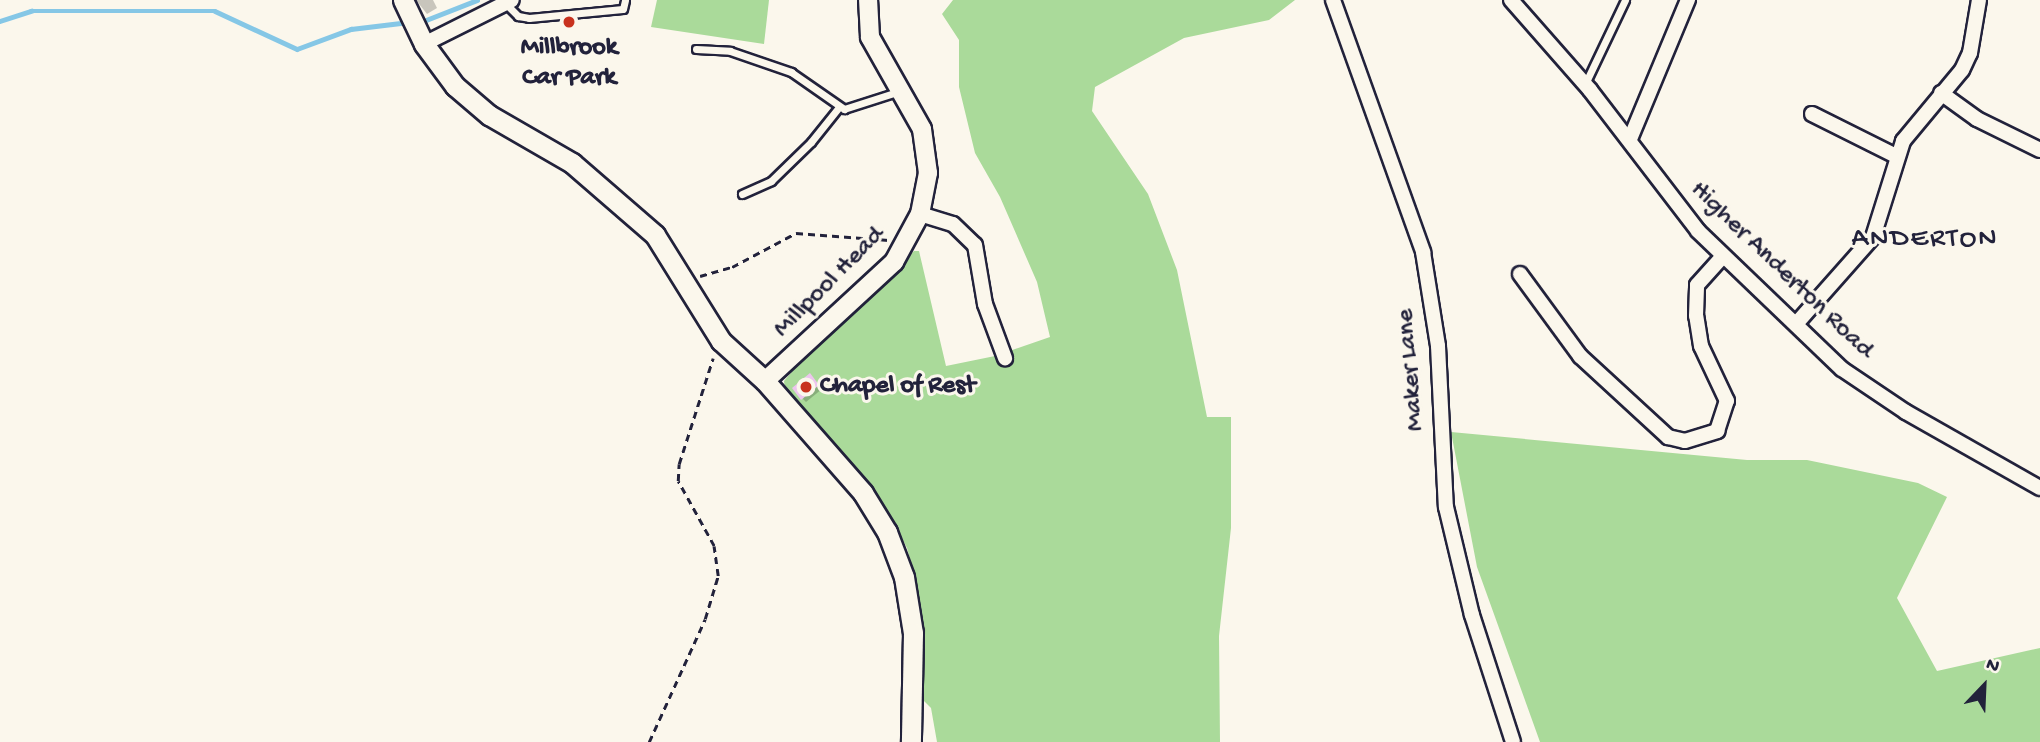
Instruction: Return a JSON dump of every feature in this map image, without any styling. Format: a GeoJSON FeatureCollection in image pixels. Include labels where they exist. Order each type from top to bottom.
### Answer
{"type":"FeatureCollection","features":[{"type":"Feature","properties":{"kind":"main road"},"geometry":{"type":"LineString","coordinates":[[413,21],[455,86],[489,115],[572,163],[645,226],[680,274],[721,341],[765,381],[863,493],[887,532],[904,577],[913,633],[911,742]]}},
{"type":"Feature","properties":{"kind":"street","name":"Millpool Head"},"geometry":{"type":"LineString","coordinates":[[765,381],[894,262],[908,243],[920,214],[927,152],[922,129],[903,90],[870,37],[868,0]]}},
{"type":"Feature","properties":{"kind":"street","name":"Maker Lane"},"geometry":{"type":"LineString","coordinates":[[1333,0],[1423,252],[1438,346],[1446,507],[1472,615],[1513,742]]}},
{"type":"Feature","properties":{"kind":"street","name":"Higher Anderton Road"},"geometry":{"type":"LineString","coordinates":[[1511,0],[1585,84],[1630,139],[1664,191],[1723,257],[1872,391],[2040,488]]}},
{"type":"Feature","properties":{"kind":"street"},"geometry":{"type":"LineString","coordinates":[[1630,139],[1688,0]]}},
{"type":"Feature","properties":{"kind":"street"},"geometry":{"type":"LineString","coordinates":[[1796,324],[1873,237],[1896,156],[1917,120],[1970,53],[1979,0]]}},
{"type":"Feature","properties":{"kind":"street"},"geometry":{"type":"LineString","coordinates":[[413,21],[509,2]]}},
{"type":"Feature","properties":{"kind":"street"},"geometry":{"type":"LineString","coordinates":[[1941,93],[1977,119],[2040,150]]}},
{"type":"Feature","properties":{"kind":"street"},"geometry":{"type":"LineString","coordinates":[[1812,114],[1896,156]]}},
{"type":"Feature","properties":{"kind":"street"},"geometry":{"type":"LineString","coordinates":[[920,214],[953,224],[975,245],[985,304],[1005,358]]}},
{"type":"Feature","properties":{"kind":"street"},"geometry":{"type":"LineString","coordinates":[[1520,274],[1580,356],[1668,436],[1685,442],[1717,430],[1727,401],[1701,346],[1696,316],[1697,285],[1723,257]]}},
{"type":"Feature","properties":{"kind":"lane"},"geometry":{"type":"LineString","coordinates":[[509,2],[518,16],[529,18],[623,9],[625,0]]}},
{"type":"Feature","properties":{"kind":"lane"},"geometry":{"type":"LineString","coordinates":[[1585,84],[1625,0]]}},
{"type":"Feature","properties":{"kind":"lane"},"geometry":{"type":"LineString","coordinates":[[696,49],[730,51],[791,72],[839,107],[854,109],[903,90]]}},
{"type":"Feature","properties":{"kind":"lane"},"geometry":{"type":"LineString","coordinates":[[741,194],[771,181],[811,142],[839,107]]}},
{"type":"Feature","properties":{"kind":"path"},"geometry":{"type":"LineString","coordinates":[[680,274],[714,275],[781,238],[804,232],[908,243]]}},
{"type":"Feature","properties":{"kind":"path"},"geometry":{"type":"LineString","coordinates":[[649,742],[705,619],[718,576],[714,546],[678,481],[678,473],[721,341]]}},
{"type":"Feature","properties":{"kind":"green space"},"geometry":{"type":"Polygon","coordinates":[[[657,0],[769,0],[764,44],[651,27],[657,0]]]}},
{"type":"Feature","properties":{"kind":"green space"},"geometry":{"type":"Polygon","coordinates":[[[953,0],[1295,0],[1269,20],[1184,38],[1095,87],[1092,111],[1148,194],[1177,270],[1207,417],[1231,417],[1231,528],[1219,636],[1220,742],[937,742],[931,708],[923,700],[918,589],[907,548],[888,511],[785,390],[784,381],[795,368],[914,251],[919,251],[946,366],[995,356],[1050,337],[1037,282],[1000,197],[975,153],[959,87],[959,40],[942,14],[953,0]]]}},
{"type":"Feature","properties":{"kind":"green space"},"geometry":{"type":"Polygon","coordinates":[[[1451,432],[1747,460],[1807,460],[1918,483],[1947,497],[1897,598],[1937,671],[2040,648],[2040,742],[1540,742],[1477,567],[1451,432]]]}},
{"type":"Feature","properties":{"kind":"building","name":"Chapel of Rest"},"geometry":{"type":"Polygon","coordinates":[[[810,373],[819,385],[801,400],[792,388],[810,373]]]}},
{"type":"Feature","properties":{"kind":"waterway"},"geometry":{"type":"LineString","coordinates":[[421,22],[477,0]]}},
{"type":"Feature","properties":{"kind":"waterway"},"geometry":{"type":"LineString","coordinates":[[0,21],[31,11],[215,11],[297,49],[351,29],[409,22]]}},
{"type":"Feature","properties":{"kind":"place","name":"Millbrook Car Park"},"geometry":{"type":"Point","coordinates":[569,22]}},
{"type":"Feature","properties":{"kind":"place","name":"Chapel of Rest"},"geometry":{"type":"Point","coordinates":[806,387]}},
{"type":"Feature","properties":{"kind":"district","name":"ANDERTON"},"geometry":{"type":"Point","coordinates":[1925,240]}}]}
